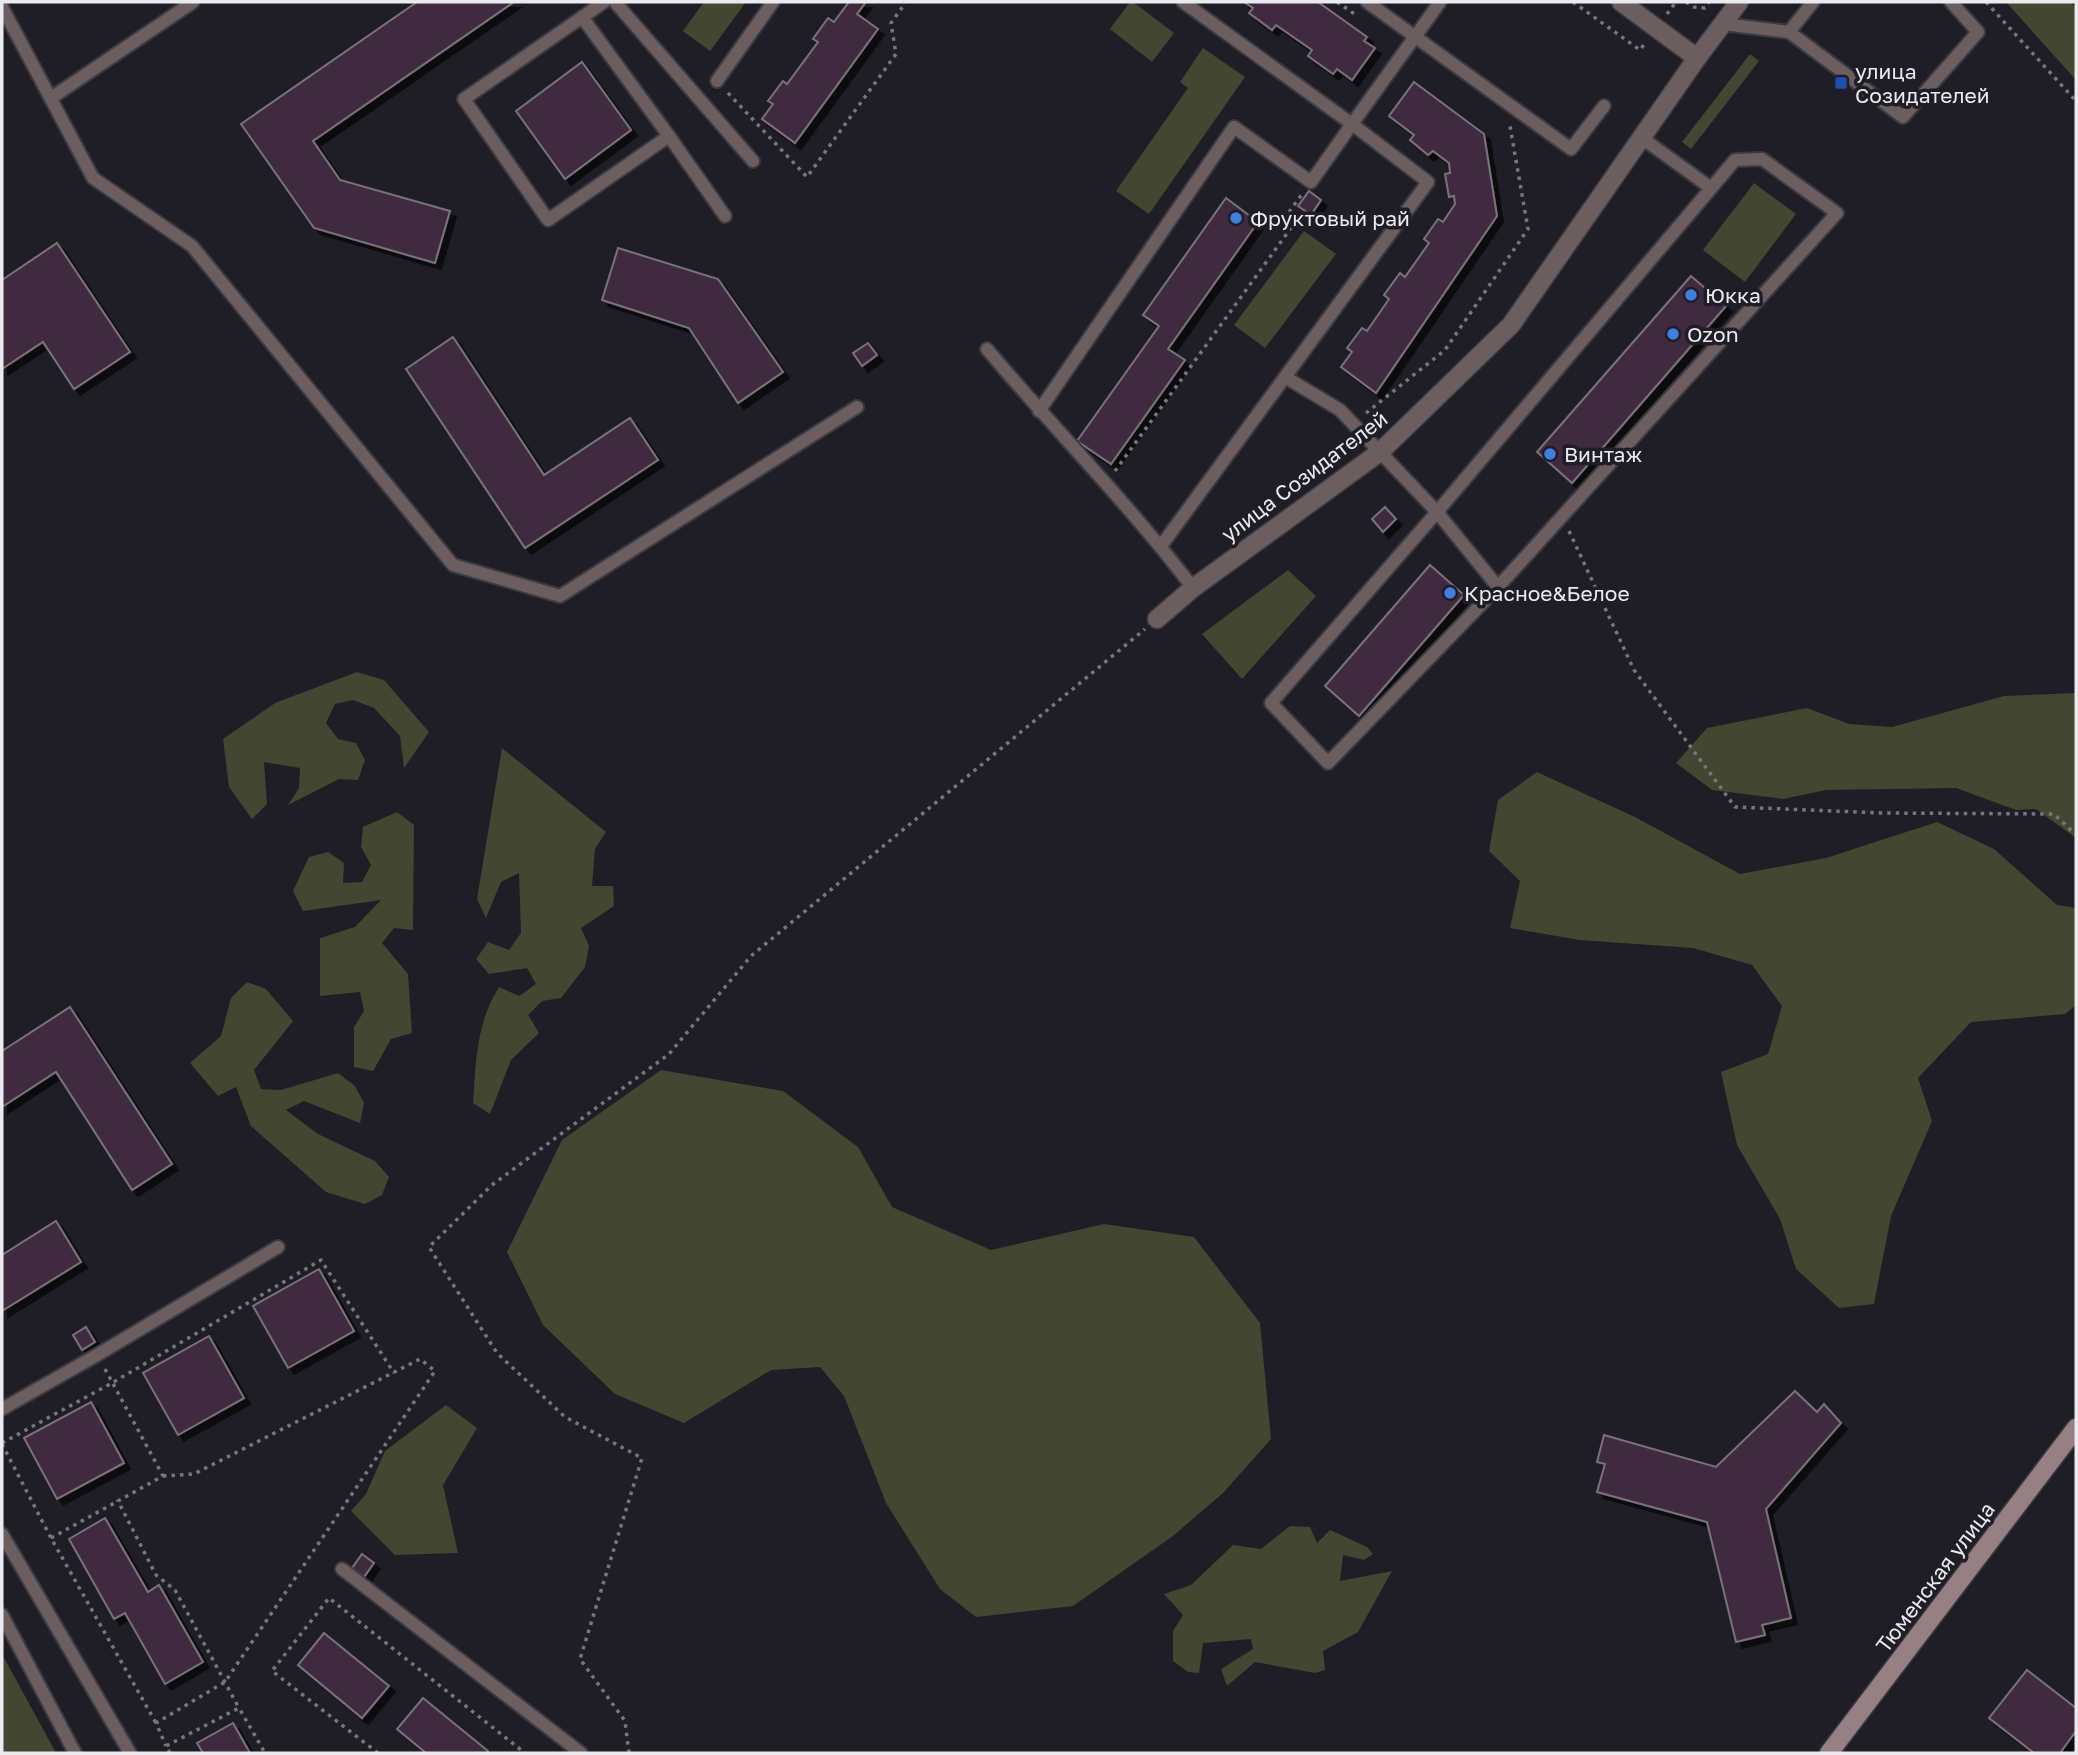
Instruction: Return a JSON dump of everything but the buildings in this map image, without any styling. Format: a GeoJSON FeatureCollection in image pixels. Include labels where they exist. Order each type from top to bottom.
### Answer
{"type":"FeatureCollection","features":[{"type":"Feature","properties":{"kind":"street"},"geometry":{"type":"LineString","coordinates":[[1621,2],[1697,58]]}},
{"type":"Feature","properties":{"kind":"street","name":"улица Созидателей"},"geometry":{"type":"LineString","coordinates":[[1157,619],[1194,588],[1380,452],[1511,326],[1697,58],[1739,2]]}},
{"type":"Feature","properties":{"kind":"street","name":"Тюменская улица"},"geometry":{"type":"LineString","coordinates":[[1829,1753],[2075,1432]]}},
{"type":"Feature","properties":{"kind":"lane"},"geometry":{"type":"LineString","coordinates":[[51,98],[193,2]]}},
{"type":"Feature","properties":{"kind":"lane"},"geometry":{"type":"LineString","coordinates":[[604,2],[464,99],[548,220],[669,136]]}},
{"type":"Feature","properties":{"kind":"lane"},"geometry":{"type":"LineString","coordinates":[[615,2],[753,161]]}},
{"type":"Feature","properties":{"kind":"lane"},"geometry":{"type":"LineString","coordinates":[[717,81],[773,2]]}},
{"type":"Feature","properties":{"kind":"lane"},"geometry":{"type":"LineString","coordinates":[[1161,546],[1428,181],[1183,2]]}},
{"type":"Feature","properties":{"kind":"lane"},"geometry":{"type":"LineString","coordinates":[[1367,2],[1571,149],[1604,106]]}},
{"type":"Feature","properties":{"kind":"lane"},"geometry":{"type":"LineString","coordinates":[[1039,411],[1234,127],[1311,182],[1440,2]]}},
{"type":"Feature","properties":{"kind":"lane"},"geometry":{"type":"LineString","coordinates":[[1789,32],[1813,2]]}},
{"type":"Feature","properties":{"kind":"lane"},"geometry":{"type":"LineString","coordinates":[[1723,24],[1789,32],[1903,117],[1978,32],[1951,2]]}},
{"type":"Feature","properties":{"kind":"lane"},"geometry":{"type":"LineString","coordinates":[[2,6],[93,178],[192,246],[453,565],[559,596],[857,407]]}},
{"type":"Feature","properties":{"kind":"lane"},"geometry":{"type":"LineString","coordinates":[[582,17],[725,216]]}},
{"type":"Feature","properties":{"kind":"lane"},"geometry":{"type":"LineString","coordinates":[[1642,138],[1711,188]]}},
{"type":"Feature","properties":{"kind":"lane"},"geometry":{"type":"LineString","coordinates":[[1762,159],[1837,213],[1498,587],[1328,763],[1271,703],[1437,512],[1711,188],[1735,160],[1762,159]]}},
{"type":"Feature","properties":{"kind":"lane"},"geometry":{"type":"LineString","coordinates":[[987,349],[1161,546],[1194,588]]}},
{"type":"Feature","properties":{"kind":"lane"},"geometry":{"type":"LineString","coordinates":[[1285,377],[1340,410],[1437,512],[1498,587]]}},
{"type":"Feature","properties":{"kind":"lane"},"geometry":{"type":"LineString","coordinates":[[2,1409],[278,1247]]}},
{"type":"Feature","properties":{"kind":"lane"},"geometry":{"type":"LineString","coordinates":[[2,1534],[130,1753]]}},
{"type":"Feature","properties":{"kind":"lane"},"geometry":{"type":"LineString","coordinates":[[342,1569],[581,1753]]}},
{"type":"Feature","properties":{"kind":"lane"},"geometry":{"type":"LineString","coordinates":[[2,1615],[75,1753]]}},
{"type":"Feature","properties":{"kind":"path"},"geometry":{"type":"LineString","coordinates":[[717,81],[807,177],[896,54],[891,23],[906,2]]}},
{"type":"Feature","properties":{"kind":"path"},"geometry":{"type":"LineString","coordinates":[[1336,2],[1356,16]]}},
{"type":"Feature","properties":{"kind":"path"},"geometry":{"type":"LineString","coordinates":[[1686,2],[1694,7],[1705,8],[1709,2]]}},
{"type":"Feature","properties":{"kind":"path"},"geometry":{"type":"LineString","coordinates":[[1986,2],[2076,101]]}},
{"type":"Feature","properties":{"kind":"path"},"geometry":{"type":"LineString","coordinates":[[1353,424],[1445,350],[1528,229],[1510,126]]}},
{"type":"Feature","properties":{"kind":"path"},"geometry":{"type":"LineString","coordinates":[[1105,484],[1296,221],[1287,215],[1311,182]]}},
{"type":"Feature","properties":{"kind":"path"},"geometry":{"type":"LineString","coordinates":[[1562,516],[1634,670],[1735,807],[1882,813],[2054,814],[2076,835]]}},
{"type":"Feature","properties":{"kind":"path"},"geometry":{"type":"LineString","coordinates":[[629,1753],[625,1721],[580,1659],[642,1458],[565,1417],[497,1353],[429,1247],[492,1185],[669,1054],[751,956],[1157,619]]}},
{"type":"Feature","properties":{"kind":"path"},"geometry":{"type":"LineString","coordinates":[[170,1753],[2,1444],[112,1383],[321,1260],[394,1373]]}},
{"type":"Feature","properties":{"kind":"path"},"geometry":{"type":"LineString","coordinates":[[97,1355],[163,1476]]}},
{"type":"Feature","properties":{"kind":"path"},"geometry":{"type":"LineString","coordinates":[[51,1538],[163,1476],[194,1474],[420,1359],[435,1371],[225,1682],[156,1723]]}},
{"type":"Feature","properties":{"kind":"path"},"geometry":{"type":"LineString","coordinates":[[118,1501],[156,1575],[175,1590],[265,1753]]}},
{"type":"Feature","properties":{"kind":"path"},"geometry":{"type":"LineString","coordinates":[[377,1753],[272,1671],[329,1598],[525,1753]]}},
{"type":"Feature","properties":{"kind":"path"},"geometry":{"type":"LineString","coordinates":[[166,1746],[239,1708]]}},
{"type":"Feature","properties":{"kind":"green space"},"geometry":{"type":"Polygon","coordinates":[[[704,2],[746,2],[710,51],[683,31],[704,2]]]}},
{"type":"Feature","properties":{"kind":"green space"},"geometry":{"type":"Polygon","coordinates":[[[1130,2],[1174,33],[1152,62],[1110,29],[1130,2]]]}},
{"type":"Feature","properties":{"kind":"green space"},"geometry":{"type":"Polygon","coordinates":[[[2006,2],[2071,2],[2076,9],[2076,80],[2006,2]]]}},
{"type":"Feature","properties":{"kind":"green space"},"geometry":{"type":"Polygon","coordinates":[[[1203,48],[1245,77],[1149,214],[1116,191],[1188,88],[1180,82],[1203,48]]]}},
{"type":"Feature","properties":{"kind":"green space"},"geometry":{"type":"Polygon","coordinates":[[[1750,54],[1759,61],[1691,149],[1682,142],[1750,54]]]}},
{"type":"Feature","properties":{"kind":"green space"},"geometry":{"type":"Polygon","coordinates":[[[1754,183],[1796,214],[1745,282],[1703,250],[1754,183]]]}},
{"type":"Feature","properties":{"kind":"green space"},"geometry":{"type":"Polygon","coordinates":[[[1304,231],[1336,254],[1265,348],[1234,325],[1304,231]]]}},
{"type":"Feature","properties":{"kind":"green space"},"geometry":{"type":"Polygon","coordinates":[[[1288,570],[1316,596],[1242,679],[1202,634],[1288,570]]]}},
{"type":"Feature","properties":{"kind":"green space"},"geometry":{"type":"Polygon","coordinates":[[[357,672],[384,680],[429,732],[404,768],[400,736],[374,708],[353,700],[335,704],[326,723],[338,739],[356,743],[365,760],[358,780],[339,779],[288,805],[299,788],[300,768],[264,762],[267,804],[252,819],[229,787],[223,739],[275,703],[357,672]]]}},
{"type":"Feature","properties":{"kind":"green space"},"geometry":{"type":"Polygon","coordinates":[[[2076,693],[2076,838],[2036,809],[2016,810],[1956,788],[1826,790],[1783,799],[1712,790],[1676,763],[1707,728],[1807,708],[1849,724],[1892,727],[2004,696],[2076,693]]]}},
{"type":"Feature","properties":{"kind":"green space"},"geometry":{"type":"Polygon","coordinates":[[[502,748],[606,832],[595,849],[592,886],[613,886],[614,906],[581,928],[589,946],[585,967],[561,998],[542,1001],[528,1015],[539,1033],[511,1060],[490,1114],[473,1103],[481,1029],[499,987],[519,996],[536,984],[527,968],[489,974],[476,959],[488,942],[509,950],[521,933],[519,873],[501,882],[486,918],[477,899],[502,748]]]}},
{"type":"Feature","properties":{"kind":"green space"},"geometry":{"type":"Polygon","coordinates":[[[1537,772],[1635,817],[1740,874],[1826,858],[1937,822],[1994,849],[2057,905],[2076,908],[2076,1005],[2065,1014],[1971,1022],[1918,1078],[1932,1121],[1891,1216],[1874,1304],[1839,1308],[1796,1269],[1780,1219],[1737,1145],[1721,1072],[1768,1054],[1782,1006],[1752,965],[1693,948],[1580,940],[1510,928],[1520,881],[1489,851],[1498,800],[1537,772]]]}},
{"type":"Feature","properties":{"kind":"green space"},"geometry":{"type":"Polygon","coordinates":[[[397,812],[414,825],[413,930],[394,928],[382,943],[408,974],[412,1033],[391,1039],[373,1071],[354,1067],[354,1027],[364,1011],[360,992],[320,996],[320,938],[355,927],[381,900],[303,911],[293,891],[309,857],[328,852],[344,863],[343,883],[362,882],[371,865],[361,847],[363,827],[397,812]]]}},
{"type":"Feature","properties":{"kind":"green space"},"geometry":{"type":"Polygon","coordinates":[[[247,982],[266,989],[293,1021],[254,1070],[261,1089],[281,1090],[338,1073],[355,1086],[364,1103],[360,1123],[304,1101],[286,1110],[318,1134],[375,1161],[389,1177],[382,1195],[365,1204],[326,1192],[251,1126],[236,1087],[218,1096],[190,1063],[221,1036],[231,998],[247,982]]]}},
{"type":"Feature","properties":{"kind":"green space"},"geometry":{"type":"Polygon","coordinates":[[[661,1070],[783,1091],[858,1147],[892,1207],[991,1250],[1104,1224],[1194,1237],[1260,1323],[1271,1439],[1223,1493],[1173,1536],[1073,1606],[976,1617],[940,1589],[886,1503],[844,1396],[820,1367],[771,1370],[684,1423],[615,1394],[543,1325],[507,1252],[562,1140],[661,1070]]]}},
{"type":"Feature","properties":{"kind":"green space"},"geometry":{"type":"Polygon","coordinates":[[[446,1405],[477,1428],[443,1485],[458,1553],[395,1555],[351,1511],[366,1494],[385,1451],[446,1405]]]}},
{"type":"Feature","properties":{"kind":"green space"},"geometry":{"type":"Polygon","coordinates":[[[1290,1526],[1310,1527],[1317,1543],[1330,1530],[1367,1547],[1373,1554],[1364,1560],[1343,1555],[1340,1581],[1392,1571],[1358,1632],[1323,1651],[1325,1670],[1315,1673],[1255,1662],[1227,1686],[1221,1669],[1253,1649],[1251,1639],[1203,1643],[1199,1673],[1188,1672],[1173,1661],[1173,1631],[1183,1615],[1164,1594],[1191,1585],[1233,1545],[1261,1549],[1290,1526]]]}},
{"type":"Feature","properties":{"kind":"green space"},"geometry":{"type":"Polygon","coordinates":[[[2,1654],[56,1753],[2,1753],[2,1654]]]}},
{"type":"Feature","properties":{"kind":"place","name":"улица Созидателей"},"geometry":{"type":"Point","coordinates":[1841,83]}},
{"type":"Feature","properties":{"kind":"place","name":"Фруктовый рай"},"geometry":{"type":"Point","coordinates":[1236,218]}},
{"type":"Feature","properties":{"kind":"place","name":"Юкка"},"geometry":{"type":"Point","coordinates":[1691,295]}},
{"type":"Feature","properties":{"kind":"place","name":"Ozon"},"geometry":{"type":"Point","coordinates":[1673,334]}},
{"type":"Feature","properties":{"kind":"place","name":"Винтаж"},"geometry":{"type":"Point","coordinates":[1550,454]}},
{"type":"Feature","properties":{"kind":"place","name":"Красное&Белое"},"geometry":{"type":"Point","coordinates":[1450,593]}}]}
